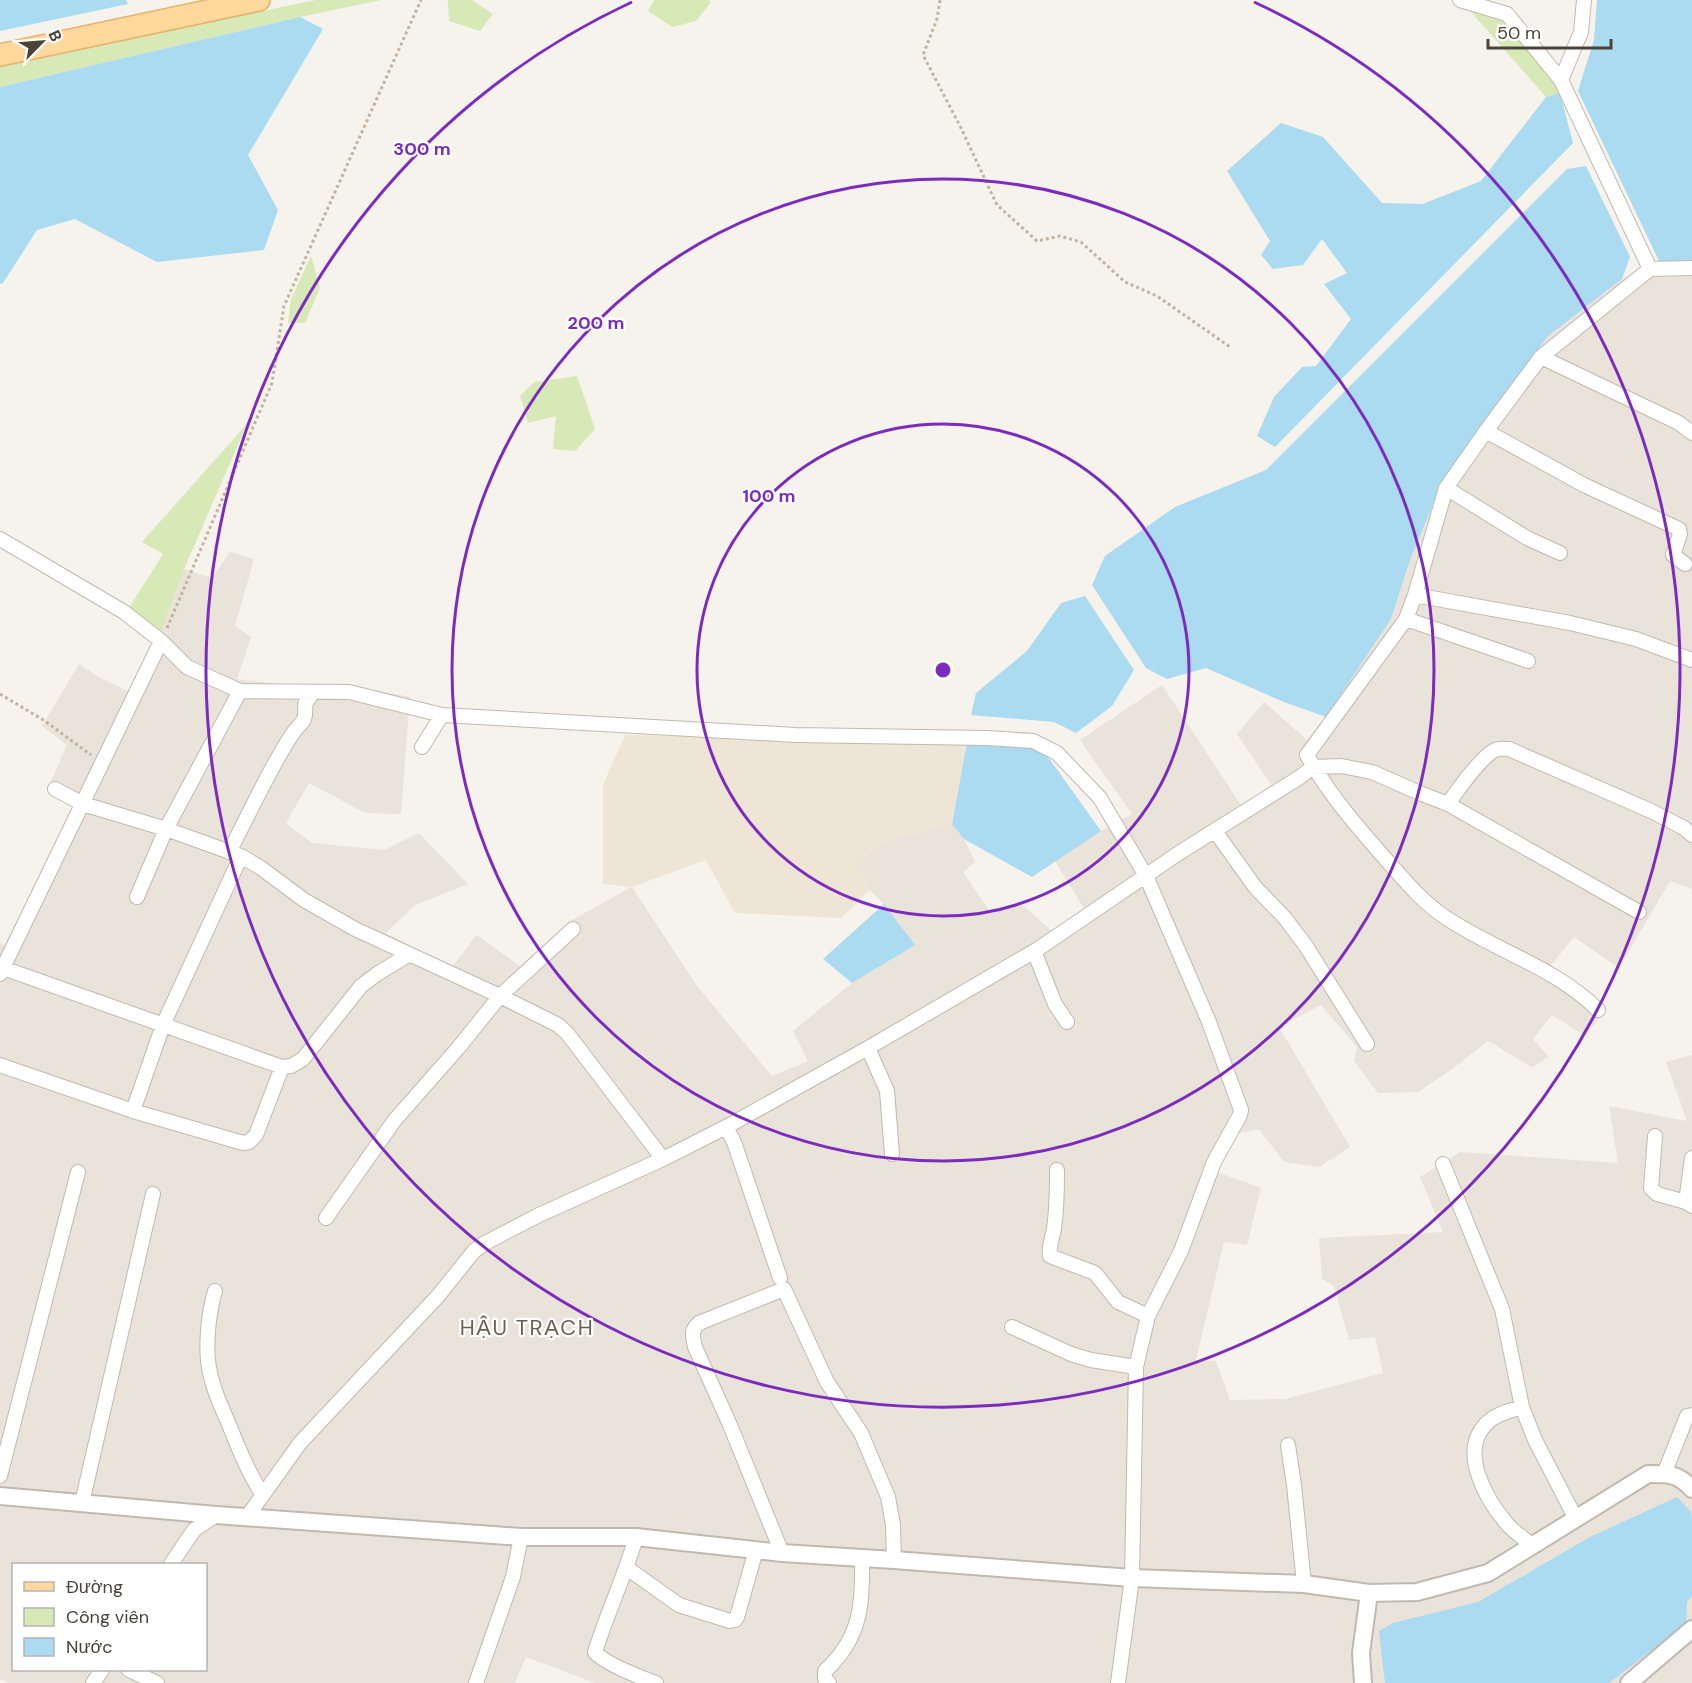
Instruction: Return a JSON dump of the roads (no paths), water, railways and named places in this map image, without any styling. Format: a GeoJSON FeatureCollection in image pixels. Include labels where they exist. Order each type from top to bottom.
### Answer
{"type":"FeatureCollection","features":[{"type":"Feature","properties":{"kind":"main road"},"geometry":{"type":"LineString","coordinates":[[0,55],[259,0]]}},
{"type":"Feature","properties":{"kind":"street"},"geometry":{"type":"LineString","coordinates":[[1460,0],[1507,14],[1561,80],[1650,269]]}},
{"type":"Feature","properties":{"kind":"street"},"geometry":{"type":"LineString","coordinates":[[1561,80],[1581,32],[1584,0]]}},
{"type":"Feature","properties":{"kind":"street"},"geometry":{"type":"LineString","coordinates":[[1598,1010],[1588,1000],[1564,984],[1517,955],[1490,943],[1443,916],[1430,906],[1366,837],[1307,755],[1406,619],[1446,488],[1485,431],[1541,357],[1650,269],[1692,268]]}},
{"type":"Feature","properties":{"kind":"street"},"geometry":{"type":"LineString","coordinates":[[1541,357],[1679,423],[1692,433]]}},
{"type":"Feature","properties":{"kind":"street"},"geometry":{"type":"LineString","coordinates":[[1485,431],[1584,485],[1679,529],[1680,534],[1673,555],[1685,564]]}},
{"type":"Feature","properties":{"kind":"street"},"geometry":{"type":"LineString","coordinates":[[1446,488],[1527,538],[1560,553]]}},
{"type":"Feature","properties":{"kind":"street"},"geometry":{"type":"LineString","coordinates":[[0,539],[124,612],[161,641],[187,667],[240,691],[349,692],[441,715],[796,735],[987,738],[1033,741],[1058,753],[1100,798],[1146,876],[1209,1022],[1241,1110],[1214,1162],[1180,1251],[1148,1316],[1136,1367],[1132,1578],[1118,1683]]}},
{"type":"Feature","properties":{"kind":"street"},"geometry":{"type":"LineString","coordinates":[[1415,595],[1570,622],[1636,639],[1692,660]]}},
{"type":"Feature","properties":{"kind":"street"},"geometry":{"type":"LineString","coordinates":[[1406,619],[1527,661]]}},
{"type":"Feature","properties":{"kind":"street"},"geometry":{"type":"LineString","coordinates":[[161,641],[2,971],[282,1067],[291,1066],[303,1059],[362,986],[376,974],[408,954]]}},
{"type":"Feature","properties":{"kind":"street"},"geometry":{"type":"LineString","coordinates":[[137,897],[166,829],[240,691]]}},
{"type":"Feature","properties":{"kind":"street"},"geometry":{"type":"LineString","coordinates":[[133,1111],[163,1025],[235,854],[244,825],[276,760],[306,716],[305,704],[313,692]]}},
{"type":"Feature","properties":{"kind":"street"},"geometry":{"type":"LineString","coordinates":[[422,747],[441,715]]}},
{"type":"Feature","properties":{"kind":"street"},"geometry":{"type":"LineString","coordinates":[[1448,804],[1464,781],[1487,755],[1502,748],[1519,752],[1689,828]]}},
{"type":"Feature","properties":{"kind":"street"},"geometry":{"type":"LineString","coordinates":[[247,1517],[300,1443],[438,1296],[474,1251],[491,1239],[663,1159],[726,1127],[868,1048],[1034,951],[1179,853],[1300,777],[1313,766],[1341,766],[1372,772],[1448,804],[1639,912]]}},
{"type":"Feature","properties":{"kind":"street"},"geometry":{"type":"LineString","coordinates":[[55,789],[83,804],[166,829],[235,854],[261,868],[322,912],[558,1025],[567,1033],[663,1159]]}},
{"type":"Feature","properties":{"kind":"street"},"geometry":{"type":"LineString","coordinates":[[1215,831],[1255,887],[1284,917],[1306,946],[1367,1044]]}},
{"type":"Feature","properties":{"kind":"street"},"geometry":{"type":"LineString","coordinates":[[326,1218],[394,1121],[500,996],[573,928]]}},
{"type":"Feature","properties":{"kind":"street"},"geometry":{"type":"LineString","coordinates":[[1034,951],[1055,1004],[1066,1022]]}},
{"type":"Feature","properties":{"kind":"street"},"geometry":{"type":"LineString","coordinates":[[868,1048],[887,1091],[892,1154]]}},
{"type":"Feature","properties":{"kind":"street"},"geometry":{"type":"LineString","coordinates":[[0,1065],[133,1111],[243,1143],[249,1142],[256,1135],[282,1067]]}},
{"type":"Feature","properties":{"kind":"street"},"geometry":{"type":"LineString","coordinates":[[726,1127],[734,1142],[780,1278]]}},
{"type":"Feature","properties":{"kind":"street"},"geometry":{"type":"LineString","coordinates":[[1655,1136],[1652,1188],[1657,1194],[1689,1204],[1692,1158]]}},
{"type":"Feature","properties":{"kind":"street"},"geometry":{"type":"LineString","coordinates":[[1443,1164],[1502,1309],[1522,1407],[1535,1440],[1576,1519]]}},
{"type":"Feature","properties":{"kind":"street"},"geometry":{"type":"LineString","coordinates":[[1058,1170],[1058,1194],[1050,1256],[1095,1273],[1118,1302],[1148,1316]]}},
{"type":"Feature","properties":{"kind":"street"},"geometry":{"type":"LineString","coordinates":[[0,1476],[78,1172]]}},
{"type":"Feature","properties":{"kind":"street"},"geometry":{"type":"LineString","coordinates":[[82,1503],[153,1194]]}},
{"type":"Feature","properties":{"kind":"street"},"geometry":{"type":"LineString","coordinates":[[782,1553],[730,1425],[695,1347],[693,1334],[694,1328],[699,1323],[784,1288],[827,1382],[861,1433],[888,1497],[893,1525],[894,1560]]}},
{"type":"Feature","properties":{"kind":"street"},"geometry":{"type":"LineString","coordinates":[[215,1291],[210,1307],[207,1359],[210,1373],[215,1391],[242,1455],[262,1494]]}},
{"type":"Feature","properties":{"kind":"street"},"geometry":{"type":"LineString","coordinates":[[1012,1327],[1052,1346],[1090,1360],[1136,1367]]}},
{"type":"Feature","properties":{"kind":"street"},"geometry":{"type":"LineString","coordinates":[[1522,1407],[1496,1417],[1486,1424],[1479,1433],[1474,1450],[1478,1476],[1494,1506],[1509,1526],[1533,1546]]}},
{"type":"Feature","properties":{"kind":"street"},"geometry":{"type":"LineString","coordinates":[[1664,1474],[1687,1416],[1692,1415]]}},
{"type":"Feature","properties":{"kind":"street"},"geometry":{"type":"LineString","coordinates":[[1288,1445],[1304,1584]]}},
{"type":"Feature","properties":{"kind":"street"},"geometry":{"type":"LineString","coordinates":[[0,1496],[216,1515],[521,1537],[636,1537],[782,1553],[1132,1578],[1304,1584],[1369,1593],[1417,1592],[1488,1573],[1648,1474],[1679,1477],[1692,1489]]}},
{"type":"Feature","properties":{"kind":"street"},"geometry":{"type":"LineString","coordinates":[[172,1563],[194,1530],[216,1515]]}},
{"type":"Feature","properties":{"kind":"street"},"geometry":{"type":"LineString","coordinates":[[476,1683],[513,1577],[521,1537]]}},
{"type":"Feature","properties":{"kind":"street"},"geometry":{"type":"LineString","coordinates":[[636,1537],[627,1568],[595,1652],[600,1657],[656,1683]]}},
{"type":"Feature","properties":{"kind":"street"},"geometry":{"type":"LineString","coordinates":[[627,1568],[679,1605],[730,1621],[737,1617],[756,1550]]}},
{"type":"Feature","properties":{"kind":"street"},"geometry":{"type":"LineString","coordinates":[[829,1683],[825,1679],[825,1671],[845,1649],[860,1614],[863,1593],[862,1558]]}},
{"type":"Feature","properties":{"kind":"street"},"geometry":{"type":"LineString","coordinates":[[1363,1683],[1361,1653],[1369,1593]]}},
{"type":"Feature","properties":{"kind":"street"},"geometry":{"type":"LineString","coordinates":[[1629,1683],[1691,1633]]}},
{"type":"Feature","properties":{"kind":"street"},"geometry":{"type":"LineString","coordinates":[[131,1671],[157,1683]]}},
{"type":"Feature","properties":{"kind":"water"},"geometry":{"type":"Polygon","coordinates":[[[0,0],[126,0],[128,4],[0,31],[0,0]]]}},
{"type":"Feature","properties":{"kind":"water"},"geometry":{"type":"Polygon","coordinates":[[[1597,0],[1692,0],[1692,261],[1660,263],[1578,91],[1594,40],[1597,0]]]}},
{"type":"Feature","properties":{"kind":"water"},"geometry":{"type":"Polygon","coordinates":[[[300,17],[323,29],[248,155],[278,210],[264,250],[157,262],[75,219],[37,230],[3,283],[0,284],[0,87],[300,17]]]}},
{"type":"Feature","properties":{"kind":"water"},"geometry":{"type":"Polygon","coordinates":[[[1560,93],[1573,143],[1275,447],[1257,436],[1274,397],[1302,367],[1316,366],[1351,319],[1324,284],[1347,273],[1322,239],[1303,265],[1273,269],[1261,255],[1270,241],[1227,171],[1281,123],[1323,137],[1382,203],[1423,204],[1481,181],[1546,97],[1560,93]]]}},
{"type":"Feature","properties":{"kind":"water"},"geometry":{"type":"Polygon","coordinates":[[[1586,166],[1630,257],[1622,279],[1548,336],[1440,487],[1410,560],[1391,619],[1326,717],[1284,702],[1206,668],[1167,679],[1146,668],[1092,585],[1105,556],[1175,507],[1266,470],[1567,169],[1586,166]]]}},
{"type":"Feature","properties":{"kind":"water"},"geometry":{"type":"Polygon","coordinates":[[[1085,596],[1134,670],[1112,706],[1076,733],[1054,722],[971,715],[976,693],[1027,651],[1061,603],[1085,596]]]}},
{"type":"Feature","properties":{"kind":"water"},"geometry":{"type":"Polygon","coordinates":[[[967,742],[1025,743],[1048,757],[1101,831],[1032,877],[964,839],[952,824],[967,742]]]}},
{"type":"Feature","properties":{"kind":"water"},"geometry":{"type":"Polygon","coordinates":[[[884,904],[915,945],[852,983],[823,959],[884,904]]]}},
{"type":"Feature","properties":{"kind":"water"},"geometry":{"type":"Polygon","coordinates":[[[1677,1497],[1691,1512],[1692,1519],[1692,1596],[1687,1602],[1686,1624],[1609,1683],[1385,1683],[1379,1631],[1393,1623],[1478,1602],[1590,1537],[1677,1497]]]}},
{"type":"Feature","properties":{"kind":"district","name":"HẬU TRẠCH"},"geometry":{"type":"Point","coordinates":[527,1327]}}]}
